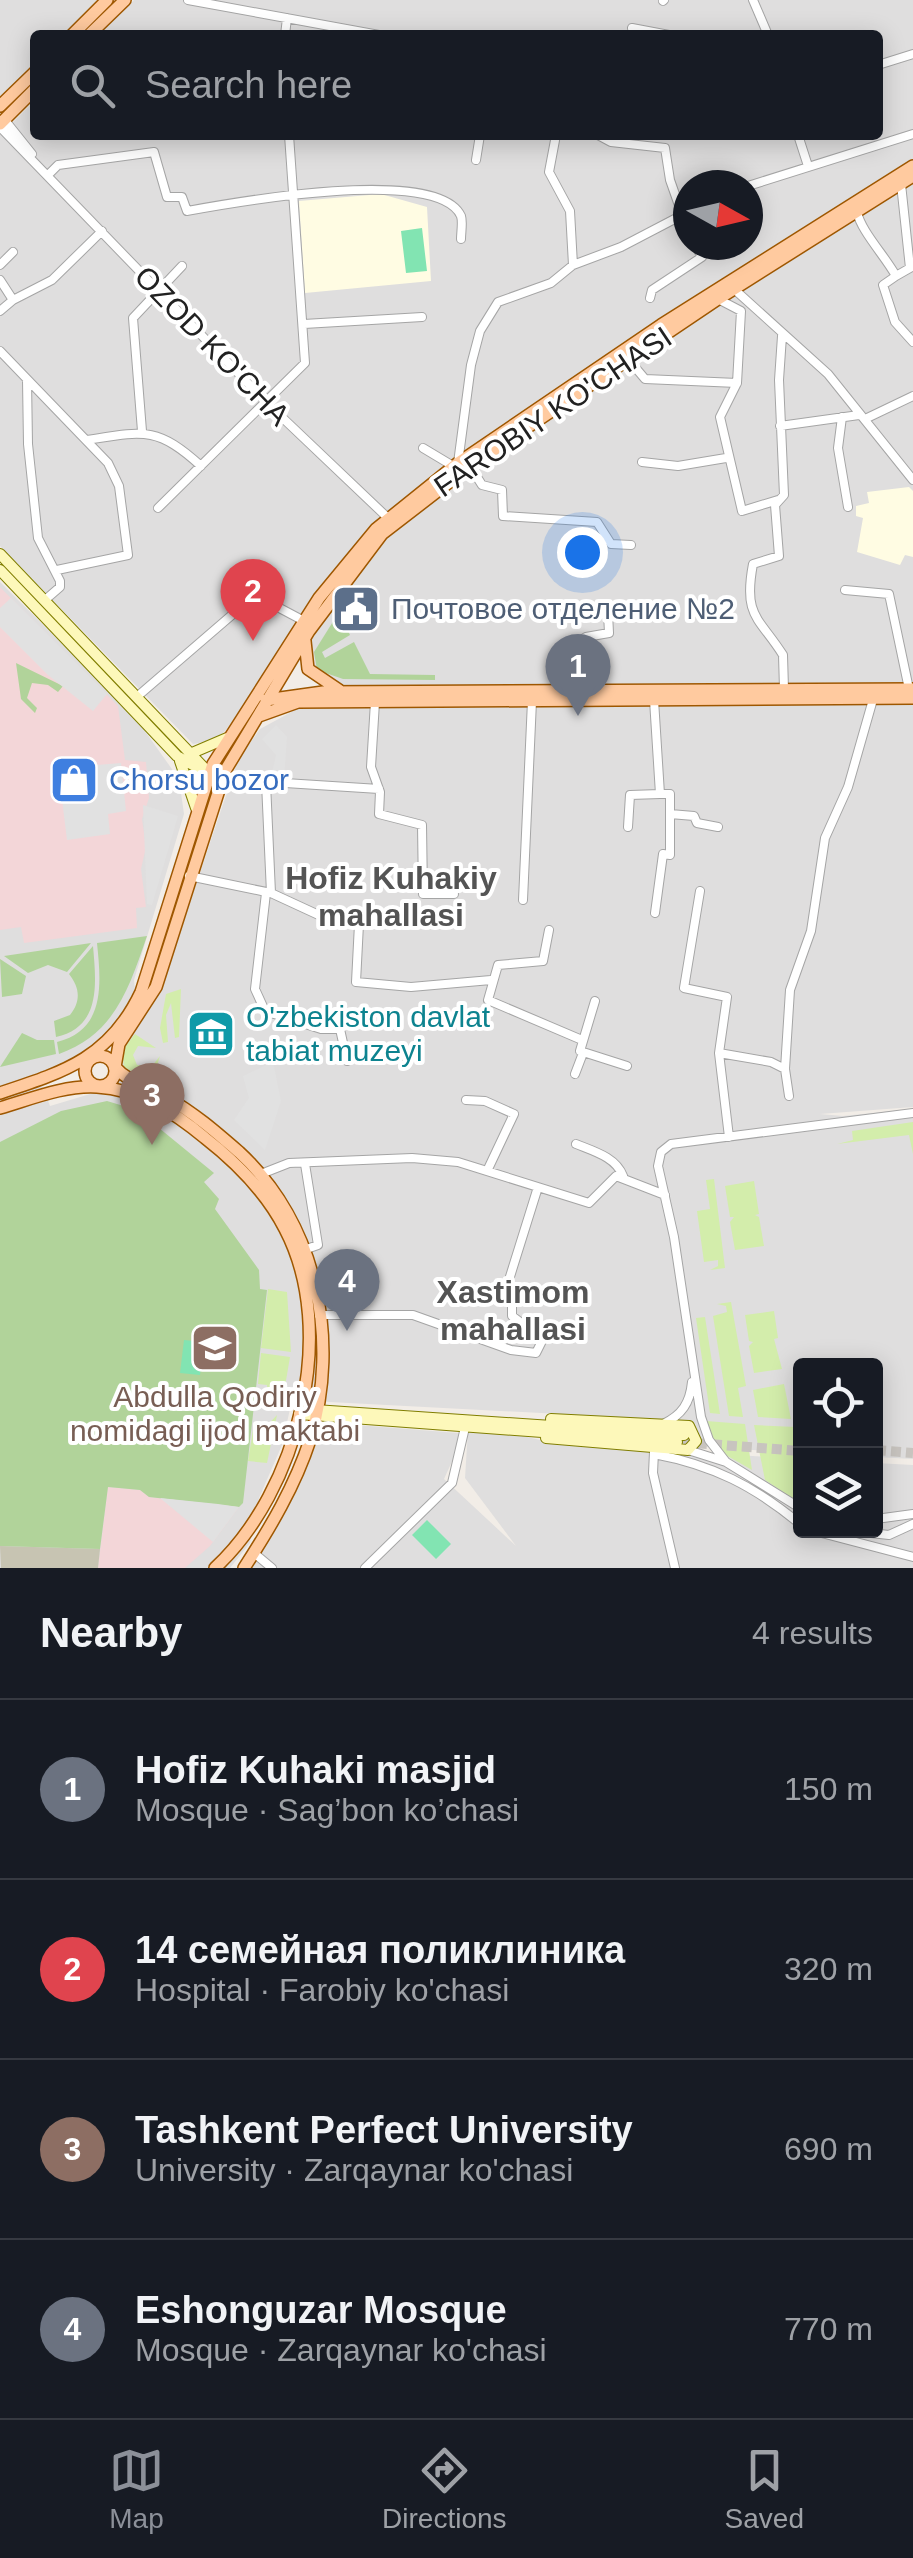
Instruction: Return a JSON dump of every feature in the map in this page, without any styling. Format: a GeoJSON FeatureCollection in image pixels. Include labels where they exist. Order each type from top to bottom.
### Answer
{"type":"FeatureCollection","features":[{"type":"Feature","properties":{"kind":"main road"},"geometry":{"type":"LineString","coordinates":[[77,30],[107,0]]}},
{"type":"Feature","properties":{"kind":"main road"},"geometry":{"type":"LineString","coordinates":[[95,30],[125,0]]}},
{"type":"Feature","properties":{"kind":"main road"},"geometry":{"type":"LineString","coordinates":[[2,117],[30,79]]}},
{"type":"Feature","properties":{"kind":"main road"},"geometry":{"type":"LineString","coordinates":[[2,117],[30,93]]}},
{"type":"Feature","properties":{"kind":"main road","name":"FAROBIY KO'CHASI"},"geometry":{"type":"LineString","coordinates":[[256,711],[302,622],[355,566],[390,521],[661,325],[913,166]]}},
{"type":"Feature","properties":{"kind":"main road","name":"FAROBIY KO'CHASI"},"geometry":{"type":"LineString","coordinates":[[461,467],[734,289],[857,212],[905,188],[913,176]]}},
{"type":"Feature","properties":{"kind":"main road"},"geometry":{"type":"LineString","coordinates":[[0,554],[143,692],[208,773],[216,792]]}},
{"type":"Feature","properties":{"kind":"main road"},"geometry":{"type":"LineString","coordinates":[[0,570],[177,756],[221,779]]}},
{"type":"Feature","properties":{"kind":"main road"},"geometry":{"type":"LineString","coordinates":[[302,622],[308,668],[322,682],[348,692]]}},
{"type":"Feature","properties":{"kind":"main road","name":"FAROBIY KO'CHASI"},"geometry":{"type":"LineString","coordinates":[[256,711],[269,700],[302,622]]}},
{"type":"Feature","properties":{"kind":"main road"},"geometry":{"type":"LineString","coordinates":[[269,700],[298,693],[348,692],[912,692]]}},
{"type":"Feature","properties":{"kind":"main road"},"geometry":{"type":"LineString","coordinates":[[216,1568],[255,1520],[300,1412],[308,1326],[301,1251],[263,1194],[210,1141],[148,1100],[98,1086],[85,1075],[91,1058],[123,1022],[141,992],[208,773],[230,736],[256,711],[298,702],[654,700],[790,693]]}},
{"type":"Feature","properties":{"kind":"main road"},"geometry":{"type":"LineString","coordinates":[[0,1108],[112,1081],[119,1044],[154,993],[221,779],[256,711]]}},
{"type":"Feature","properties":{"kind":"main road"},"geometry":{"type":"LineString","coordinates":[[192,754],[230,736]]}},
{"type":"Feature","properties":{"kind":"main road"},"geometry":{"type":"LineString","coordinates":[[177,756],[196,808]]}},
{"type":"Feature","properties":{"kind":"main road"},"geometry":{"type":"LineString","coordinates":[[0,1093],[91,1058],[105,1057],[128,1080],[161,1094],[202,1121],[261,1174],[290,1213],[319,1315],[315,1413],[295,1478],[244,1568]]}},
{"type":"Feature","properties":{"kind":"main road"},"geometry":{"type":"LineString","coordinates":[[300,1412],[517,1426],[685,1443]]}},
{"type":"Feature","properties":{"kind":"main road"},"geometry":{"type":"LineString","coordinates":[[560,1418],[663,1424],[693,1428],[696,1441],[654,1450],[559,1441],[517,1426],[560,1418]]}},
{"type":"Feature","properties":{"kind":"street"},"geometry":{"type":"LineString","coordinates":[[188,0],[352,30]]}},
{"type":"Feature","properties":{"kind":"street"},"geometry":{"type":"LineString","coordinates":[[753,0],[766,30]]}},
{"type":"Feature","properties":{"kind":"street"},"geometry":{"type":"LineString","coordinates":[[286,30],[288,18]]}},
{"type":"Feature","properties":{"kind":"street"},"geometry":{"type":"LineString","coordinates":[[632,28],[641,30]]}},
{"type":"Feature","properties":{"kind":"street"},"geometry":{"type":"LineString","coordinates":[[883,64],[913,54]]}},
{"type":"Feature","properties":{"kind":"street","name":"OZOD KO'CHA"},"geometry":{"type":"LineString","coordinates":[[2,117],[24,139],[36,163],[158,291],[390,521]]}},
{"type":"Feature","properties":{"kind":"street"},"geometry":{"type":"LineString","coordinates":[[763,181],[913,134]]}},
{"type":"Feature","properties":{"kind":"street"},"geometry":{"type":"LineString","coordinates":[[158,508],[268,404],[304,363],[289,140]]}},
{"type":"Feature","properties":{"kind":"street"},"geometry":{"type":"LineString","coordinates":[[476,160],[479,140]]}},
{"type":"Feature","properties":{"kind":"street"},"geometry":{"type":"LineString","coordinates":[[555,140],[549,172],[570,211],[573,265]]}},
{"type":"Feature","properties":{"kind":"street"},"geometry":{"type":"LineString","coordinates":[[607,140],[664,148],[673,178]]}},
{"type":"Feature","properties":{"kind":"street"},"geometry":{"type":"LineString","coordinates":[[800,140],[808,166]]}},
{"type":"Feature","properties":{"kind":"street"},"geometry":{"type":"LineString","coordinates":[[48,175],[58,166],[154,152],[167,197],[182,198],[186,211],[358,188],[414,193],[456,210],[462,220],[460,239]]}},
{"type":"Feature","properties":{"kind":"street"},"geometry":{"type":"LineString","coordinates":[[905,188],[910,268],[883,286],[895,322],[913,342]]}},
{"type":"Feature","properties":{"kind":"street"},"geometry":{"type":"LineString","coordinates":[[857,212],[859,222],[878,243],[896,276]]}},
{"type":"Feature","properties":{"kind":"street","name":"FAROBIY KO'CHASI"},"geometry":{"type":"LineString","coordinates":[[461,467],[458,438],[480,331],[498,302],[551,283],[573,265],[621,248],[673,220]]}},
{"type":"Feature","properties":{"kind":"street"},"geometry":{"type":"LineString","coordinates":[[0,311],[52,280],[102,231]]}},
{"type":"Feature","properties":{"kind":"street"},"geometry":{"type":"LineString","coordinates":[[0,265],[13,252]]}},
{"type":"Feature","properties":{"kind":"street"},"geometry":{"type":"LineString","coordinates":[[650,298],[652,290],[696,260]]}},
{"type":"Feature","properties":{"kind":"street"},"geometry":{"type":"LineString","coordinates":[[142,431],[132,322],[182,266]]}},
{"type":"Feature","properties":{"kind":"street"},"geometry":{"type":"LineString","coordinates":[[0,280],[13,300]]}},
{"type":"Feature","properties":{"kind":"street"},"geometry":{"type":"LineString","coordinates":[[734,289],[828,374],[913,480]]}},
{"type":"Feature","properties":{"kind":"street"},"geometry":{"type":"LineString","coordinates":[[718,300],[741,311],[737,383],[720,418],[726,458],[742,511],[784,495],[780,426],[782,336]]}},
{"type":"Feature","properties":{"kind":"street"},"geometry":{"type":"LineString","coordinates":[[304,324],[422,317]]}},
{"type":"Feature","properties":{"kind":"street"},"geometry":{"type":"LineString","coordinates":[[0,351],[115,474],[128,555],[57,570]]}},
{"type":"Feature","properties":{"kind":"street"},"geometry":{"type":"LineString","coordinates":[[629,360],[645,379],[737,383]]}},
{"type":"Feature","properties":{"kind":"street"},"geometry":{"type":"LineString","coordinates":[[27,380],[28,444],[38,538],[57,570],[60,586],[45,600]]}},
{"type":"Feature","properties":{"kind":"street"},"geometry":{"type":"LineString","coordinates":[[780,426],[862,417],[913,396]]}},
{"type":"Feature","properties":{"kind":"street"},"geometry":{"type":"LineString","coordinates":[[842,417],[838,448],[848,507]]}},
{"type":"Feature","properties":{"kind":"street"},"geometry":{"type":"LineString","coordinates":[[87,440],[142,431],[163,435],[201,466]]}},
{"type":"Feature","properties":{"kind":"street"},"geometry":{"type":"LineString","coordinates":[[423,448],[461,467],[482,485],[502,490],[503,516],[597,522],[611,544],[631,545]]}},
{"type":"Feature","properties":{"kind":"street"},"geometry":{"type":"LineString","coordinates":[[642,462],[678,466],[726,458]]}},
{"type":"Feature","properties":{"kind":"street"},"geometry":{"type":"LineString","coordinates":[[778,500],[779,556],[753,564],[750,600],[762,633],[783,655],[790,693]]}},
{"type":"Feature","properties":{"kind":"street"},"geometry":{"type":"LineString","coordinates":[[845,590],[889,594],[912,692]]}},
{"type":"Feature","properties":{"kind":"street"},"geometry":{"type":"LineString","coordinates":[[143,692],[255,595],[302,622]]}},
{"type":"Feature","properties":{"kind":"street"},"geometry":{"type":"LineString","coordinates":[[567,690],[565,650],[586,638],[609,633],[608,613],[612,611]]}},
{"type":"Feature","properties":{"kind":"street"},"geometry":{"type":"LineString","coordinates":[[790,1096],[785,1068],[790,990],[811,930],[820,857],[848,787],[874,694]]}},
{"type":"Feature","properties":{"kind":"street"},"geometry":{"type":"LineString","coordinates":[[654,700],[660,794]]}},
{"type":"Feature","properties":{"kind":"street"},"geometry":{"type":"LineString","coordinates":[[523,900],[532,701]]}},
{"type":"Feature","properties":{"kind":"street"},"geometry":{"type":"LineString","coordinates":[[375,702],[371,767],[379,789],[380,816],[422,825],[423,894],[454,894]]}},
{"type":"Feature","properties":{"kind":"street"},"geometry":{"type":"LineString","coordinates":[[221,779],[379,789]]}},
{"type":"Feature","properties":{"kind":"street"},"geometry":{"type":"LineString","coordinates":[[266,783],[269,893],[256,988],[264,1012],[321,1029],[340,1029],[347,1060]]}},
{"type":"Feature","properties":{"kind":"street"},"geometry":{"type":"LineString","coordinates":[[628,827],[630,795],[670,794],[670,855],[663,854],[654,913]]}},
{"type":"Feature","properties":{"kind":"street"},"geometry":{"type":"LineString","coordinates":[[670,814],[694,816],[697,823],[718,827]]}},
{"type":"Feature","properties":{"kind":"street"},"geometry":{"type":"LineString","coordinates":[[189,876],[269,893],[322,917],[358,924],[356,982],[411,987],[490,980]]}},
{"type":"Feature","properties":{"kind":"street"},"geometry":{"type":"LineString","coordinates":[[700,891],[684,988],[727,997],[719,1053],[729,1137]]}},
{"type":"Feature","properties":{"kind":"street"},"geometry":{"type":"LineString","coordinates":[[549,930],[543,961],[498,965],[490,980],[488,1000],[582,1040]]}},
{"type":"Feature","properties":{"kind":"street"},"geometry":{"type":"LineString","coordinates":[[575,1074],[584,1053],[582,1040],[595,1001]]}},
{"type":"Feature","properties":{"kind":"street"},"geometry":{"type":"LineString","coordinates":[[584,1053],[626,1066]]}},
{"type":"Feature","properties":{"kind":"street"},"geometry":{"type":"LineString","coordinates":[[719,1053],[785,1068]]}},
{"type":"Feature","properties":{"kind":"street"},"geometry":{"type":"LineString","coordinates":[[466,1100],[485,1101],[514,1114],[488,1169]]}},
{"type":"Feature","properties":{"kind":"street"},"geometry":{"type":"LineString","coordinates":[[726,1462],[704,1429],[658,1166],[665,1148],[913,1113]]}},
{"type":"Feature","properties":{"kind":"street"},"geometry":{"type":"LineString","coordinates":[[576,1144],[602,1155],[620,1168],[622,1176]]}},
{"type":"Feature","properties":{"kind":"street"},"geometry":{"type":"LineString","coordinates":[[261,1174],[289,1162],[412,1158],[488,1169],[589,1204],[616,1176],[665,1195]]}},
{"type":"Feature","properties":{"kind":"street"},"geometry":{"type":"LineString","coordinates":[[301,1251],[318,1245],[319,1231],[306,1164]]}},
{"type":"Feature","properties":{"kind":"street"},"geometry":{"type":"LineString","coordinates":[[319,1315],[412,1314],[511,1350],[536,1353],[542,1338],[512,1316],[512,1287],[508,1283],[538,1187]]}},
{"type":"Feature","properties":{"kind":"street"},"geometry":{"type":"LineString","coordinates":[[663,1424],[679,1416],[689,1400],[694,1368]]}},
{"type":"Feature","properties":{"kind":"street"},"geometry":{"type":"LineString","coordinates":[[365,1568],[452,1483],[466,1423]]}},
{"type":"Feature","properties":{"kind":"street"},"geometry":{"type":"LineString","coordinates":[[685,1443],[726,1462],[793,1504]]}},
{"type":"Feature","properties":{"kind":"street"},"geometry":{"type":"LineString","coordinates":[[675,1568],[653,1473],[654,1450],[716,1468],[762,1493],[793,1518]]}},
{"type":"Feature","properties":{"kind":"street"},"geometry":{"type":"LineString","coordinates":[[883,1519],[913,1514]]}},
{"type":"Feature","properties":{"kind":"street"},"geometry":{"type":"LineString","coordinates":[[883,1534],[913,1524]]}},
{"type":"Feature","properties":{"kind":"street"},"geometry":{"type":"LineString","coordinates":[[841,1538],[913,1557]]}},
{"type":"Feature","properties":{"kind":"street"},"geometry":{"type":"LineString","coordinates":[[254,1553],[272,1568]]}},
{"type":"Feature","properties":{"kind":"shaded area"},"geometry":{"type":"Polygon","coordinates":[[[0,0],[107,0],[77,30],[30,30],[30,77],[0,106],[0,0]]]}},
{"type":"Feature","properties":{"kind":"shaded area"},"geometry":{"type":"Polygon","coordinates":[[[134,0],[913,0],[913,689],[442,691],[342,686],[309,668],[308,639],[387,518],[225,731],[215,740],[193,744],[0,546],[0,135],[30,105],[30,140],[883,140],[883,30],[104,30],[134,0]]]}},
{"type":"Feature","properties":{"kind":"shaded area"},"geometry":{"type":"Polygon","coordinates":[[[381,194],[427,207],[431,281],[305,293],[299,201],[381,194]]]}},
{"type":"Feature","properties":{"kind":"shaded area"},"geometry":{"type":"Polygon","coordinates":[[[909,487],[913,491],[913,557],[905,555],[900,565],[857,552],[863,518],[856,516],[856,506],[869,503],[867,492],[909,487]]]}},
{"type":"Feature","properties":{"kind":"shaded area"},"geometry":{"type":"Polygon","coordinates":[[[0,582],[132,713],[179,779],[184,814],[134,980],[136,1001],[161,988],[238,760],[260,729],[297,709],[531,701],[913,698],[913,1107],[820,1114],[843,1116],[913,1109],[913,1459],[883,1457],[883,1358],[793,1358],[793,1453],[648,1443],[560,1414],[292,1400],[282,1445],[259,1498],[250,1543],[230,1568],[0,1568],[0,582]],[[134,1007],[99,1049],[39,1077],[50,1106],[97,1092],[148,1088],[121,1066],[134,1007]]]}},
{"type":"Feature","properties":{"kind":"shaded area","name":"Chorsu bozor"},"geometry":{"type":"Polygon","coordinates":[[[0,587],[118,706],[125,760],[146,762],[149,798],[142,819],[146,847],[141,869],[146,907],[136,908],[137,928],[24,943],[21,927],[0,930],[0,587]]]}},
{"type":"Feature","properties":{"kind":"shaded area"},"geometry":{"type":"Polygon","coordinates":[[[11,598],[107,694],[93,711],[48,675],[0,627],[0,608],[11,598]]]}},
{"type":"Feature","properties":{"kind":"shaded area"},"geometry":{"type":"Polygon","coordinates":[[[276,725],[287,737],[284,779],[271,778],[276,755],[262,739],[276,725]]]}},
{"type":"Feature","properties":{"kind":"shaded area"},"geometry":{"type":"Polygon","coordinates":[[[121,763],[126,811],[108,814],[110,834],[67,840],[59,775],[97,771],[97,765],[121,763]]]}},
{"type":"Feature","properties":{"kind":"shaded area"},"geometry":{"type":"Polygon","coordinates":[[[143,805],[178,816],[152,905],[147,904],[143,805]]]}},
{"type":"Feature","properties":{"kind":"shaded area"},"geometry":{"type":"Polygon","coordinates":[[[273,1062],[281,1101],[265,1150],[234,1120],[249,1098],[243,1076],[273,1062]]]}},
{"type":"Feature","properties":{"kind":"shaded area"},"geometry":{"type":"Polygon","coordinates":[[[331,1423],[458,1433],[459,1446],[444,1479],[516,1546],[465,1478],[468,1430],[510,1433],[553,1443],[793,1459],[793,1538],[883,1538],[883,1463],[913,1465],[913,1568],[244,1568],[301,1462],[331,1423]]]}},
{"type":"Feature","properties":{"kind":"shaded area"},"geometry":{"type":"Polygon","coordinates":[[[108,1487],[140,1490],[149,1497],[239,1507],[210,1546],[185,1568],[98,1568],[108,1487]]]}},
{"type":"Feature","properties":{"kind":"shaded area"},"geometry":{"type":"Polygon","coordinates":[[[160,1498],[218,1504],[239,1507],[213,1542],[160,1498]]]}},
{"type":"Feature","properties":{"kind":"shaded area"},"geometry":{"type":"Polygon","coordinates":[[[0,1546],[100,1549],[98,1568],[1,1568],[0,1546]]]}},
{"type":"Feature","properties":{"kind":"green space"},"geometry":{"type":"Polygon","coordinates":[[[422,228],[427,271],[406,273],[401,231],[422,228]]]}},
{"type":"Feature","properties":{"kind":"green space"},"geometry":{"type":"Polygon","coordinates":[[[339,612],[350,635],[322,652],[325,658],[354,642],[370,674],[435,675],[435,680],[343,679],[317,670],[314,652],[339,612]]]}},
{"type":"Feature","properties":{"kind":"green space"},"geometry":{"type":"Polygon","coordinates":[[[16,663],[63,686],[58,692],[48,685],[32,683],[27,698],[37,708],[35,713],[21,699],[16,663]]]}},
{"type":"Feature","properties":{"kind":"green space"},"geometry":{"type":"Polygon","coordinates":[[[147,936],[134,974],[107,1022],[78,1045],[59,1054],[57,1042],[84,1027],[97,1003],[97,943],[147,936]]]}},
{"type":"Feature","properties":{"kind":"green space"},"geometry":{"type":"Polygon","coordinates":[[[91,943],[67,972],[48,965],[28,973],[4,956],[91,943]]]}},
{"type":"Feature","properties":{"kind":"green space"},"geometry":{"type":"Polygon","coordinates":[[[93,946],[95,988],[89,1013],[71,1032],[56,1037],[54,1021],[70,1015],[77,1000],[77,989],[69,974],[93,946]]]}},
{"type":"Feature","properties":{"kind":"green space"},"geometry":{"type":"Polygon","coordinates":[[[0,959],[26,976],[22,994],[2,997],[0,959]]]}},
{"type":"Feature","properties":{"kind":"green space"},"geometry":{"type":"Polygon","coordinates":[[[181,989],[179,1037],[175,1038],[171,1003],[166,1015],[168,1042],[163,1043],[160,1028],[166,994],[181,989]]]}},
{"type":"Feature","properties":{"kind":"green space"},"geometry":{"type":"Polygon","coordinates":[[[22,1033],[37,1040],[54,1040],[56,1054],[0,1067],[22,1033]]]}},
{"type":"Feature","properties":{"kind":"green space"},"geometry":{"type":"Polygon","coordinates":[[[135,1034],[156,1048],[138,1046],[133,1055],[137,1065],[152,1066],[160,1056],[152,1082],[124,1067],[122,1051],[135,1034]]]}},
{"type":"Feature","properties":{"kind":"green space"},"geometry":{"type":"Polygon","coordinates":[[[107,1101],[137,1110],[214,1173],[204,1182],[219,1199],[215,1209],[259,1270],[260,1289],[267,1290],[243,1503],[239,1507],[149,1497],[140,1490],[108,1487],[100,1549],[0,1546],[0,1142],[61,1111],[107,1101]]]}},
{"type":"Feature","properties":{"kind":"green space"},"geometry":{"type":"Polygon","coordinates":[[[913,1122],[913,1154],[909,1135],[837,1144],[853,1140],[852,1131],[913,1122]]]}},
{"type":"Feature","properties":{"kind":"green space"},"geometry":{"type":"Polygon","coordinates":[[[714,1179],[725,1268],[710,1270],[718,1266],[718,1260],[704,1262],[697,1211],[710,1209],[706,1180],[714,1179]]]}},
{"type":"Feature","properties":{"kind":"green space"},"geometry":{"type":"Polygon","coordinates":[[[754,1181],[759,1214],[755,1215],[759,1217],[764,1246],[735,1250],[730,1222],[734,1217],[730,1217],[725,1186],[754,1181]]]}},
{"type":"Feature","properties":{"kind":"green space"},"geometry":{"type":"Polygon","coordinates":[[[268,1289],[287,1292],[291,1352],[261,1348],[268,1289]]]}},
{"type":"Feature","properties":{"kind":"green space"},"geometry":{"type":"Polygon","coordinates":[[[731,1302],[746,1386],[738,1388],[743,1417],[729,1416],[713,1316],[727,1312],[726,1306],[717,1304],[731,1302]]]}},
{"type":"Feature","properties":{"kind":"green space"},"geometry":{"type":"Polygon","coordinates":[[[774,1311],[778,1338],[774,1339],[782,1369],[754,1373],[749,1346],[753,1342],[749,1341],[745,1315],[774,1311]]]}},
{"type":"Feature","properties":{"kind":"green space"},"geometry":{"type":"Polygon","coordinates":[[[705,1317],[720,1414],[710,1413],[696,1318],[705,1317]]]}},
{"type":"Feature","properties":{"kind":"green space"},"geometry":{"type":"Polygon","coordinates":[[[184,1340],[204,1342],[200,1375],[180,1373],[184,1340]]]}},
{"type":"Feature","properties":{"kind":"green space"},"geometry":{"type":"Polygon","coordinates":[[[261,1353],[290,1357],[282,1404],[267,1391],[267,1385],[258,1384],[261,1353]]]}},
{"type":"Feature","properties":{"kind":"green space"},"geometry":{"type":"Polygon","coordinates":[[[784,1384],[791,1419],[758,1417],[753,1390],[784,1384]]]}},
{"type":"Feature","properties":{"kind":"green space"},"geometry":{"type":"Polygon","coordinates":[[[277,1415],[267,1463],[248,1461],[253,1430],[262,1431],[277,1415]]]}},
{"type":"Feature","properties":{"kind":"green space"},"geometry":{"type":"Polygon","coordinates":[[[706,1421],[745,1424],[752,1470],[717,1450],[706,1421]]]}},
{"type":"Feature","properties":{"kind":"green space"},"geometry":{"type":"Polygon","coordinates":[[[754,1425],[793,1427],[793,1498],[765,1480],[754,1425]]]}},
{"type":"Feature","properties":{"kind":"green space"},"geometry":{"type":"Polygon","coordinates":[[[427,1520],[451,1544],[436,1559],[412,1535],[427,1520]]]}},
{"type":"Feature","properties":{"kind":"tunnel"},"geometry":{"type":"LineString","coordinates":[[682,1442],[793,1450]]}},
{"type":"Feature","properties":{"kind":"tunnel"},"geometry":{"type":"LineString","coordinates":[[883,1451],[913,1453]]}},
{"type":"Feature","properties":{"kind":"place","name":"Почтовое отделение №2"},"geometry":{"type":"Point","coordinates":[356,609]}},
{"type":"Feature","properties":{"kind":"place","name":"14 семейная поликлиника"},"geometry":{"type":"Point","coordinates":[253,641]}},
{"type":"Feature","properties":{"kind":"place","name":"Hofiz Kuhaki masjid"},"geometry":{"type":"Point","coordinates":[578,716]}},
{"type":"Feature","properties":{"kind":"place","name":"Chorsu bozor"},"geometry":{"type":"Point","coordinates":[74,780]}},
{"type":"Feature","properties":{"kind":"place","name":"O'zbekiston davlat tabiat muzeyi"},"geometry":{"type":"Point","coordinates":[211,1034]}},
{"type":"Feature","properties":{"kind":"place","name":"Tashkent Perfect University"},"geometry":{"type":"Point","coordinates":[152,1145]}},
{"type":"Feature","properties":{"kind":"place","name":"Eshonguzar Mosque"},"geometry":{"type":"Point","coordinates":[347,1331]}},
{"type":"Feature","properties":{"kind":"place","name":"Abdulla Qodiriy nomidagi ijod maktabi"},"geometry":{"type":"Point","coordinates":[215,1348]}},
{"type":"Feature","properties":{"kind":"district","name":"Hofiz Kuhakiy mahallasi"},"geometry":{"type":"Point","coordinates":[391,896]}},
{"type":"Feature","properties":{"kind":"district","name":"Xastimom mahallasi"},"geometry":{"type":"Point","coordinates":[513,1310]}}]}
